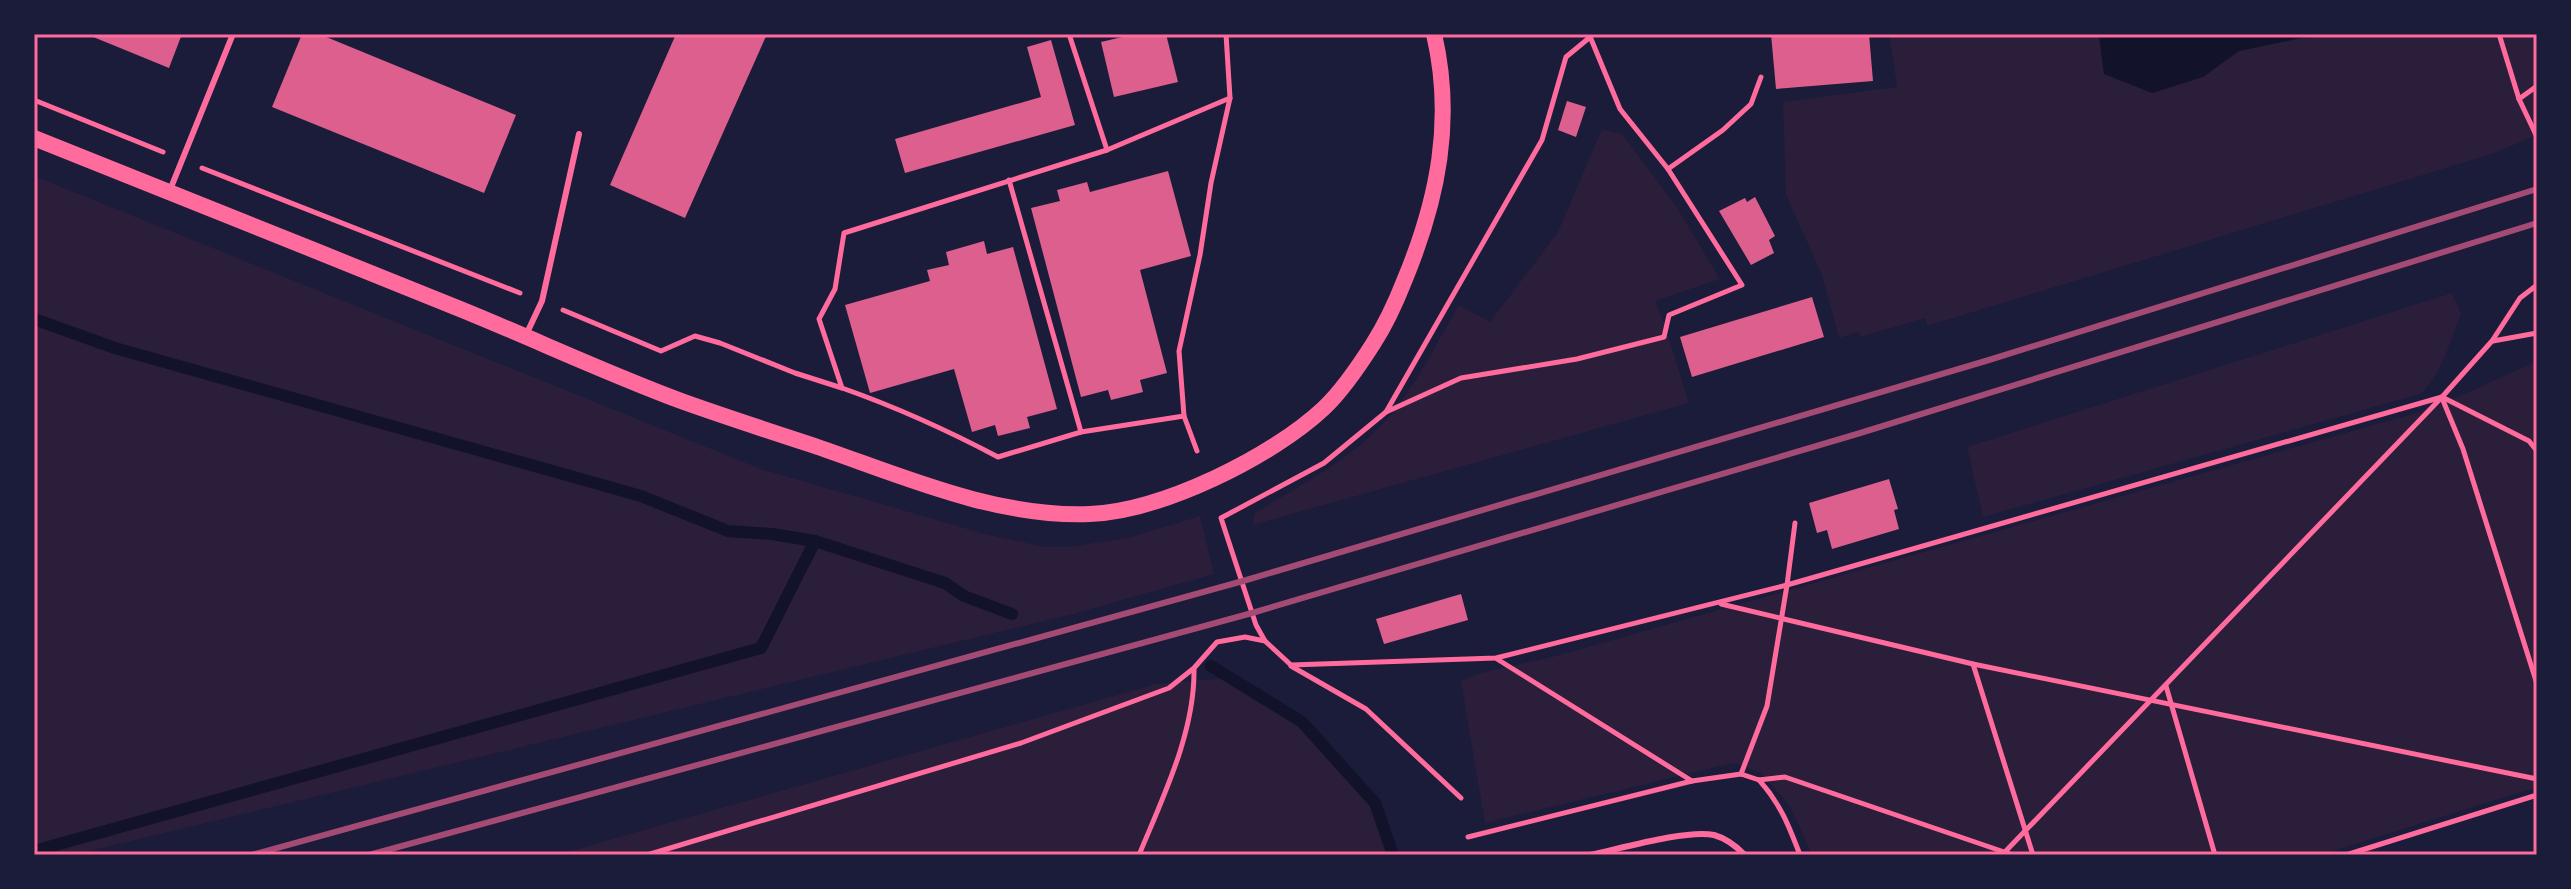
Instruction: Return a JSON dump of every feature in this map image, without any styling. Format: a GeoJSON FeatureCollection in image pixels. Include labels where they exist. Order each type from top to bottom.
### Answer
{"type":"FeatureCollection","features":[{"type":"Feature","properties":{"kind":"main road"},"geometry":{"type":"LineString","coordinates":[[34,138],[682,401],[941,489],[990,502],[1062,513],[1091,514],[1142,505],[1208,481],[1246,462],[1283,440],[1329,403],[1360,363],[1394,307],[1424,235],[1441,162],[1443,111],[1440,59],[1434,34]]}},
{"type":"Feature","properties":{"kind":"lane"},"geometry":{"type":"LineString","coordinates":[[170,192],[233,34]]}},
{"type":"Feature","properties":{"kind":"lane"},"geometry":{"type":"LineString","coordinates":[[526,336],[542,301],[579,134]]}},
{"type":"Feature","properties":{"kind":"lane"},"geometry":{"type":"LineString","coordinates":[[1590,855],[1695,833],[1715,835],[1745,855]]}},
{"type":"Feature","properties":{"kind":"path"},"geometry":{"type":"LineString","coordinates":[[1069,34],[1107,150]]}},
{"type":"Feature","properties":{"kind":"path"},"geometry":{"type":"LineString","coordinates":[[1197,451],[1184,416],[1179,351],[1230,98],[1226,34]]}},
{"type":"Feature","properties":{"kind":"path"},"geometry":{"type":"LineString","coordinates":[[2499,34],[2519,99],[2537,137]]}},
{"type":"Feature","properties":{"kind":"path"},"geometry":{"type":"LineString","coordinates":[[1386,412],[1542,140],[1566,57],[1589,36],[1620,109],[1668,169],[1742,285],[1669,315],[1664,337],[1577,359],[1461,378],[1386,412],[1324,463],[1221,518],[1252,613],[1265,641],[1291,665],[1366,709],[1461,798]]}},
{"type":"Feature","properties":{"kind":"path"},"geometry":{"type":"LineString","coordinates":[[1668,169],[1723,130],[1751,104],[1761,77]]}},
{"type":"Feature","properties":{"kind":"path"},"geometry":{"type":"LineString","coordinates":[[2519,99],[2537,86]]}},
{"type":"Feature","properties":{"kind":"path"},"geometry":{"type":"LineString","coordinates":[[842,388],[819,319],[835,289],[844,233],[1107,150],[1230,98]]}},
{"type":"Feature","properties":{"kind":"path"},"geometry":{"type":"LineString","coordinates":[[34,100],[661,351],[695,336],[720,343],[908,413],[998,457],[1081,432],[1184,416]]}},
{"type":"Feature","properties":{"kind":"path"},"geometry":{"type":"LineString","coordinates":[[1009,180],[1081,432]]}},
{"type":"Feature","properties":{"kind":"path"},"geometry":{"type":"LineString","coordinates":[[2004,854],[2442,397],[2492,341],[2520,298],[2537,285]]}},
{"type":"Feature","properties":{"kind":"path"},"geometry":{"type":"LineString","coordinates":[[2492,341],[2537,333]]}},
{"type":"Feature","properties":{"kind":"path"},"geometry":{"type":"LineString","coordinates":[[2442,397],[2463,449],[2537,684]]}},
{"type":"Feature","properties":{"kind":"path"},"geometry":{"type":"LineString","coordinates":[[1291,665],[1496,658],[1787,585],[2442,397],[2529,441],[2537,451]]}},
{"type":"Feature","properties":{"kind":"path"},"geometry":{"type":"LineString","coordinates":[[1741,774],[1767,706],[1795,523]]}},
{"type":"Feature","properties":{"kind":"path"},"geometry":{"type":"LineString","coordinates":[[1719,603],[1973,664],[2537,779]]}},
{"type":"Feature","properties":{"kind":"path"},"geometry":{"type":"LineString","coordinates":[[647,855],[1021,743],[1169,688],[1194,668],[1217,642],[1245,637],[1265,641]]}},
{"type":"Feature","properties":{"kind":"path"},"geometry":{"type":"LineString","coordinates":[[1496,658],[1692,781]]}},
{"type":"Feature","properties":{"kind":"path"},"geometry":{"type":"LineString","coordinates":[[1973,664],[2033,855]]}},
{"type":"Feature","properties":{"kind":"path"},"geometry":{"type":"LineString","coordinates":[[1139,855],[1181,746],[1194,688],[1194,668]]}},
{"type":"Feature","properties":{"kind":"path"},"geometry":{"type":"LineString","coordinates":[[2166,686],[2215,855]]}},
{"type":"Feature","properties":{"kind":"path"},"geometry":{"type":"LineString","coordinates":[[1468,837],[1692,781],[1741,774],[1759,780],[1785,777],[2013,855]]}},
{"type":"Feature","properties":{"kind":"path"},"geometry":{"type":"LineString","coordinates":[[1759,780],[1774,796],[1784,814],[1800,855]]}},
{"type":"Feature","properties":{"kind":"path"},"geometry":{"type":"LineString","coordinates":[[2346,855],[2537,795]]}},
{"type":"Feature","properties":{"kind":"shaded area"},"geometry":{"type":"Polygon","coordinates":[[[1889,34],[2099,34],[2104,74],[2203,77],[2238,51],[2301,38],[2383,34],[2537,34],[2537,135],[2495,153],[1927,326],[1925,318],[1861,337],[1859,332],[1839,338],[1822,275],[1786,195],[1783,102],[1897,87],[1889,34]]]}},
{"type":"Feature","properties":{"kind":"shaded area"},"geometry":{"type":"Polygon","coordinates":[[[2099,34],[2383,34],[2301,38],[2239,51],[2203,77],[2152,93],[2104,74],[2099,34]]]}},
{"type":"Feature","properties":{"kind":"shaded area"},"geometry":{"type":"Polygon","coordinates":[[[1602,129],[1622,134],[1676,206],[1720,279],[1655,301],[1689,403],[1252,525],[1255,513],[1347,456],[1379,427],[1412,386],[1459,305],[1490,322],[1558,232],[1602,129]]]}},
{"type":"Feature","properties":{"kind":"shaded area"},"geometry":{"type":"Polygon","coordinates":[[[34,176],[761,469],[985,534],[1045,547],[1069,547],[1131,537],[1200,516],[1214,574],[1073,614],[73,855],[34,855],[34,176]]]}},
{"type":"Feature","properties":{"kind":"shaded area"},"geometry":{"type":"Polygon","coordinates":[[[2452,293],[2461,314],[2440,367],[2420,394],[1983,517],[1967,447],[2452,293]]]}},
{"type":"Feature","properties":{"kind":"shaded area"},"geometry":{"type":"Polygon","coordinates":[[[2537,361],[2537,787],[2320,855],[1812,855],[1790,806],[1761,773],[1733,763],[1485,823],[1461,681],[2434,408],[2537,361]]]}},
{"type":"Feature","properties":{"kind":"shaded area"},"geometry":{"type":"Polygon","coordinates":[[[1228,678],[1302,722],[1375,803],[1393,855],[556,855],[1156,684],[1228,678]]]}},
{"type":"Feature","properties":{"kind":"building"},"geometry":{"type":"Polygon","coordinates":[[[86,34],[182,34],[169,68],[86,34]]]}},
{"type":"Feature","properties":{"kind":"building"},"geometry":{"type":"Polygon","coordinates":[[[302,34],[319,34],[516,115],[484,193],[272,107],[302,34]]]}},
{"type":"Feature","properties":{"kind":"building"},"geometry":{"type":"Polygon","coordinates":[[[676,34],[767,34],[685,218],[610,185],[676,34]]]}},
{"type":"Feature","properties":{"kind":"building"},"geometry":{"type":"Polygon","coordinates":[[[1135,34],[1166,34],[1178,82],[1114,97],[1101,42],[1135,34]]]}},
{"type":"Feature","properties":{"kind":"building"},"geometry":{"type":"Polygon","coordinates":[[[1771,34],[1869,34],[1873,81],[1776,89],[1771,34]]]}},
{"type":"Feature","properties":{"kind":"building"},"geometry":{"type":"Polygon","coordinates":[[[1051,40],[1075,125],[905,173],[895,139],[1041,97],[1027,47],[1051,40]]]}},
{"type":"Feature","properties":{"kind":"building"},"geometry":{"type":"Polygon","coordinates":[[[1567,101],[1586,107],[1576,137],[1558,130],[1567,101]]]}},
{"type":"Feature","properties":{"kind":"building"},"geometry":{"type":"Polygon","coordinates":[[[1168,171],[1191,256],[1140,270],[1167,373],[1140,380],[1143,392],[1111,400],[1108,390],[1081,397],[1031,208],[1060,201],[1057,190],[1087,182],[1090,192],[1168,171]]]}},
{"type":"Feature","properties":{"kind":"building"},"geometry":{"type":"Polygon","coordinates":[[[1755,197],[1775,236],[1769,240],[1774,253],[1751,265],[1719,211],[1745,198],[1747,202],[1755,197]]]}},
{"type":"Feature","properties":{"kind":"building"},"geometry":{"type":"Polygon","coordinates":[[[984,241],[987,254],[1013,247],[1057,409],[1027,417],[1030,428],[998,436],[995,425],[972,432],[954,369],[870,393],[845,305],[930,281],[927,270],[949,265],[946,252],[984,241]]]}},
{"type":"Feature","properties":{"kind":"building"},"geometry":{"type":"Polygon","coordinates":[[[1812,297],[1824,337],[1692,377],[1680,337],[1812,297]]]}},
{"type":"Feature","properties":{"kind":"building"},"geometry":{"type":"Polygon","coordinates":[[[1889,479],[1898,509],[1894,510],[1899,529],[1832,549],[1827,530],[1817,533],[1809,503],[1889,479]]]}},
{"type":"Feature","properties":{"kind":"building"},"geometry":{"type":"Polygon","coordinates":[[[1461,594],[1468,620],[1384,644],[1376,619],[1461,594]]]}},
{"type":"Feature","properties":{"kind":"waterway"},"geometry":{"type":"LineString","coordinates":[[34,319],[115,348],[641,496],[728,531],[815,541],[945,583],[964,596],[1012,614]]}},
{"type":"Feature","properties":{"kind":"waterway"},"geometry":{"type":"LineString","coordinates":[[34,851],[761,648],[815,541]]}},
{"type":"Feature","properties":{"kind":"waterway"},"geometry":{"type":"LineString","coordinates":[[1211,666],[1302,722],[1375,803],[1393,855]]}},
{"type":"Feature","properties":{"kind":"railway"},"geometry":{"type":"LineString","coordinates":[[252,855],[1243,581],[1989,360],[2537,189]]}},
{"type":"Feature","properties":{"kind":"railway"},"geometry":{"type":"LineString","coordinates":[[369,855],[1252,613],[1857,434],[2537,223]]}}]}
